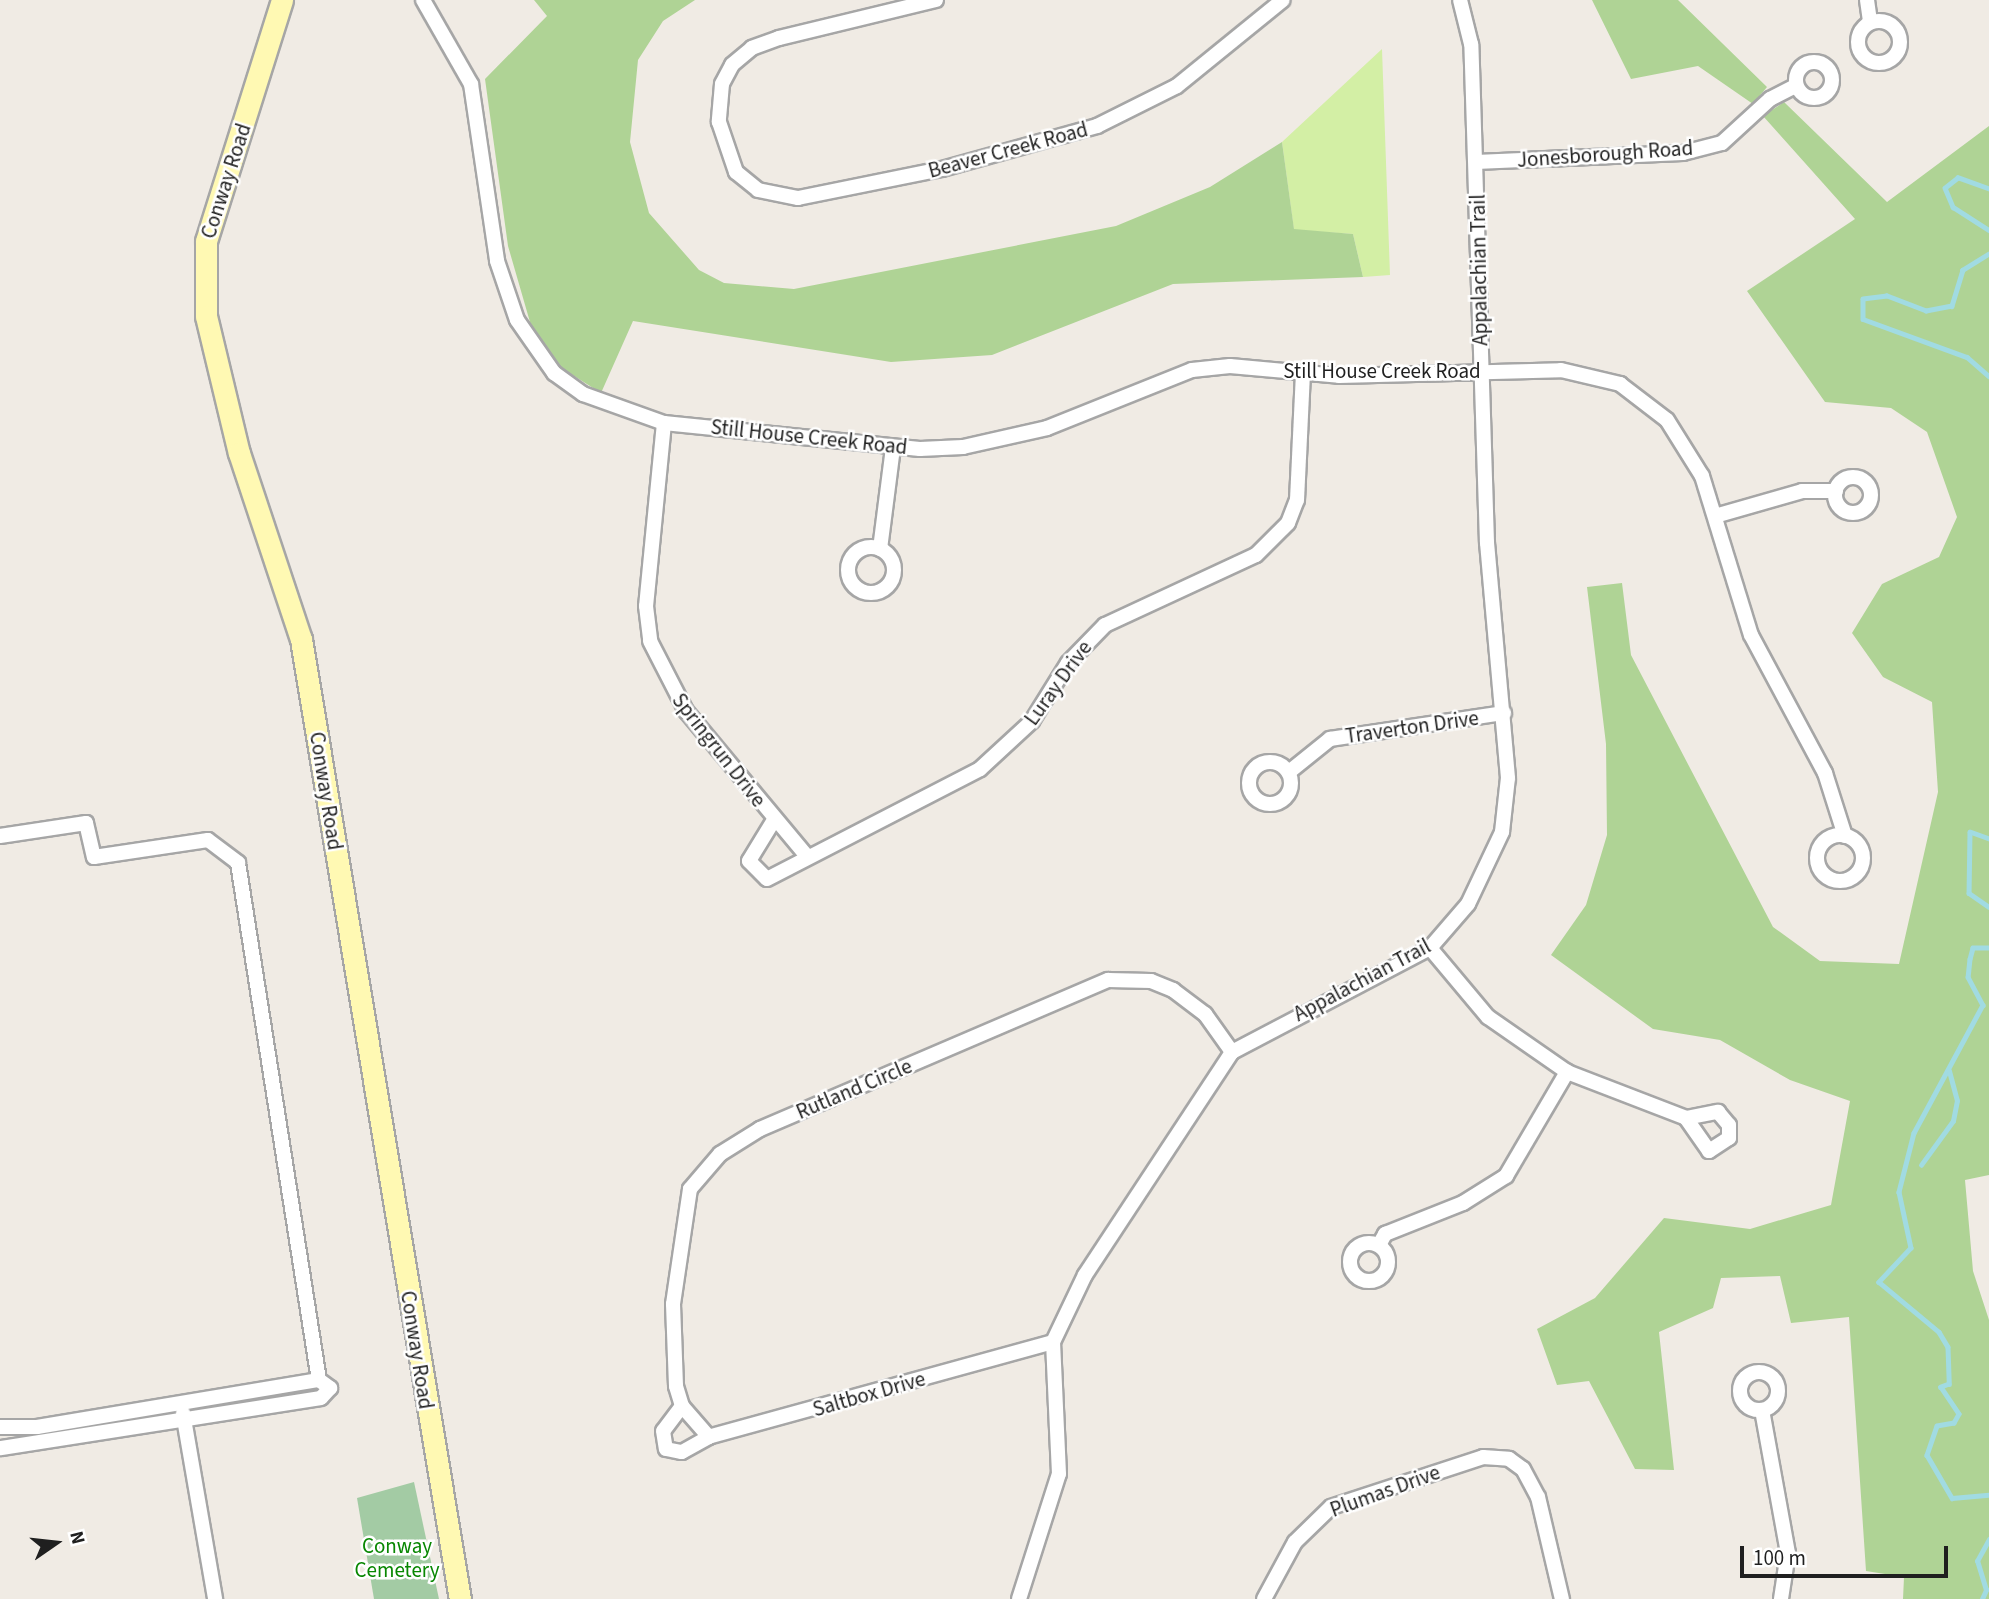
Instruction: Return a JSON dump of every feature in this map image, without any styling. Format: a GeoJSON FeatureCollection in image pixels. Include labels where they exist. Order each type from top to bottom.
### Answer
{"type":"FeatureCollection","features":[{"type":"Feature","properties":{"kind":"street","name":"Conway Road"},"geometry":{"type":"LineString","coordinates":[[282,0],[206,241],[206,316],[239,453],[301,639],[460,1599]]}},
{"type":"Feature","properties":{"kind":"street","name":"Still House Creek Road"},"geometry":{"type":"LineString","coordinates":[[423,0],[471,84],[497,261],[517,320],[554,373],[583,394],[664,423],[892,447],[963,447],[1033,431],[1192,370],[1230,366],[1303,375],[1561,370],[1620,384],[1667,420],[1689,450],[1715,516],[1751,635],[1825,773],[1845,836]]}},
{"type":"Feature","properties":{"kind":"street","name":"Beaver Creek Road"},"geometry":{"type":"LineString","coordinates":[[936,0],[752,48],[722,84],[723,142],[748,184],[791,199],[942,169],[1128,115],[1177,86],[1264,5],[1283,0]]}},
{"type":"Feature","properties":{"kind":"street","name":"Appalachian Trail"},"geometry":{"type":"LineString","coordinates":[[1019,1599],[1059,1474],[1053,1342],[1085,1275],[1232,1052],[1430,948],[1468,904],[1502,832],[1508,778],[1487,543],[1471,44],[1460,0]]}},
{"type":"Feature","properties":{"kind":"street"},"geometry":{"type":"LineString","coordinates":[[1867,0],[1870,22]]}},
{"type":"Feature","properties":{"kind":"street","name":"Jonesborough Road"},"geometry":{"type":"LineString","coordinates":[[1476,162],[1682,153],[1723,143],[1770,99],[1796,86]]}},
{"type":"Feature","properties":{"kind":"street","name":"Luray Drive"},"geometry":{"type":"LineString","coordinates":[[774,820],[750,850],[760,877],[779,875],[807,856],[980,769],[1032,721],[1068,663],[1105,625],[1256,555],[1275,539],[1297,500],[1303,375]]}},
{"type":"Feature","properties":{"kind":"street","name":"Springrun Drive"},"geometry":{"type":"LineString","coordinates":[[664,423],[646,606],[650,641],[686,711],[774,820],[807,856]]}},
{"type":"Feature","properties":{"kind":"street"},"geometry":{"type":"LineString","coordinates":[[880,549],[892,447]]}},
{"type":"Feature","properties":{"kind":"street"},"geometry":{"type":"LineString","coordinates":[[1715,516],[1802,491],[1836,491]]}},
{"type":"Feature","properties":{"kind":"street","name":"Traverton Drive"},"geometry":{"type":"LineString","coordinates":[[1289,772],[1330,739],[1504,713]]}},
{"type":"Feature","properties":{"kind":"street"},"geometry":{"type":"LineString","coordinates":[[0,836],[86,823],[94,858],[208,840],[238,863],[319,1380],[330,1388],[321,1398],[185,1422],[0,1448]]}},
{"type":"Feature","properties":{"kind":"street"},"geometry":{"type":"LineString","coordinates":[[1430,948],[1488,1017],[1567,1072],[1686,1118]]}},
{"type":"Feature","properties":{"kind":"street","name":"Rutland Circle"},"geometry":{"type":"LineString","coordinates":[[709,1437],[682,1406],[673,1304],[682,1218],[706,1167],[742,1139],[1108,980],[1151,981],[1172,990],[1205,1014],[1232,1052]]}},
{"type":"Feature","properties":{"kind":"street"},"geometry":{"type":"LineString","coordinates":[[1379,1245],[1385,1234],[1463,1203],[1506,1176],[1567,1072]]}},
{"type":"Feature","properties":{"kind":"street","name":"Saltbox Drive"},"geometry":{"type":"LineString","coordinates":[[682,1406],[663,1431],[666,1449],[682,1452],[709,1437],[1053,1342]]}},
{"type":"Feature","properties":{"kind":"street"},"geometry":{"type":"LineString","coordinates":[[0,1427],[181,1405],[319,1380]]}},
{"type":"Feature","properties":{"kind":"street"},"geometry":{"type":"LineString","coordinates":[[181,1405],[215,1599]]}},
{"type":"Feature","properties":{"kind":"street"},"geometry":{"type":"LineString","coordinates":[[1762,1410],[1788,1553],[1781,1599]]}},
{"type":"Feature","properties":{"kind":"street","name":"Plumas Drive"},"geometry":{"type":"LineString","coordinates":[[1264,1599],[1295,1542],[1331,1507],[1483,1457],[1509,1459],[1522,1469],[1538,1497],[1562,1599]]}},
{"type":"Feature","properties":{"kind":"green space"},"geometry":{"type":"Polygon","coordinates":[[[534,0],[695,0],[663,21],[638,60],[630,142],[649,213],[699,270],[724,283],[794,289],[1116,226],[1210,187],[1282,142],[1294,229],[1353,234],[1363,277],[1173,284],[992,355],[891,362],[633,321],[601,393],[560,367],[532,329],[508,246],[485,79],[547,16],[534,0]]]}},
{"type":"Feature","properties":{"kind":"green space"},"geometry":{"type":"Polygon","coordinates":[[[1592,0],[1678,0],[1767,87],[1753,104],[1698,66],[1631,79],[1592,0]]]}},
{"type":"Feature","properties":{"kind":"green space"},"geometry":{"type":"Polygon","coordinates":[[[1382,49],[1390,275],[1363,277],[1353,234],[1294,230],[1282,142],[1382,49]]]}},
{"type":"Feature","properties":{"kind":"green space"},"geometry":{"type":"Polygon","coordinates":[[[1784,102],[1887,202],[1989,126],[1989,1175],[1965,1180],[1973,1271],[1989,1320],[1989,1599],[1903,1599],[1904,1577],[1866,1571],[1849,1317],[1791,1323],[1780,1276],[1721,1278],[1713,1308],[1659,1332],[1674,1470],[1635,1469],[1589,1381],[1557,1385],[1537,1329],[1595,1298],[1664,1218],[1750,1229],[1831,1205],[1850,1101],[1790,1080],[1720,1040],[1653,1029],[1551,955],[1586,905],[1607,835],[1606,744],[1587,587],[1622,583],[1631,655],[1773,927],[1820,961],[1899,964],[1938,792],[1932,702],[1883,677],[1852,633],[1882,584],[1939,557],[1957,517],[1927,432],[1891,408],[1825,402],[1747,291],[1855,219],[1763,116],[1784,102]]]}},
{"type":"Feature","properties":{"kind":"green space","name":"Conway Cemetery"},"geometry":{"type":"Polygon","coordinates":[[[414,1482],[439,1599],[374,1599],[357,1498],[414,1482]]]}},
{"type":"Feature","properties":{"kind":"waterway"},"geometry":{"type":"LineString","coordinates":[[1989,189],[1958,178],[1945,188],[1953,207],[1989,230]]}},
{"type":"Feature","properties":{"kind":"waterway"},"geometry":{"type":"LineString","coordinates":[[1989,254],[1963,270],[1952,306],[1926,311],[1887,296],[1863,299],[1863,319],[1967,357],[1989,376]]}},
{"type":"Feature","properties":{"kind":"waterway"},"geometry":{"type":"LineString","coordinates":[[1989,839],[1970,832],[1969,893],[1989,907]]}},
{"type":"Feature","properties":{"kind":"waterway"},"geometry":{"type":"LineString","coordinates":[[1989,948],[1973,948],[1968,977],[1983,1005],[1914,1133],[1899,1192],[1911,1248],[1879,1282],[1939,1332],[1948,1347],[1949,1384],[1941,1387],[1959,1414],[1954,1423],[1937,1426],[1927,1455],[1952,1498],[1989,1495]]}},
{"type":"Feature","properties":{"kind":"waterway"},"geometry":{"type":"LineString","coordinates":[[1921,1165],[1953,1121],[1957,1101],[1949,1071]]}},
{"type":"Feature","properties":{"kind":"waterway"},"geometry":{"type":"LineString","coordinates":[[1982,1599],[1986,1590],[1977,1561],[1989,1539]]}}]}
